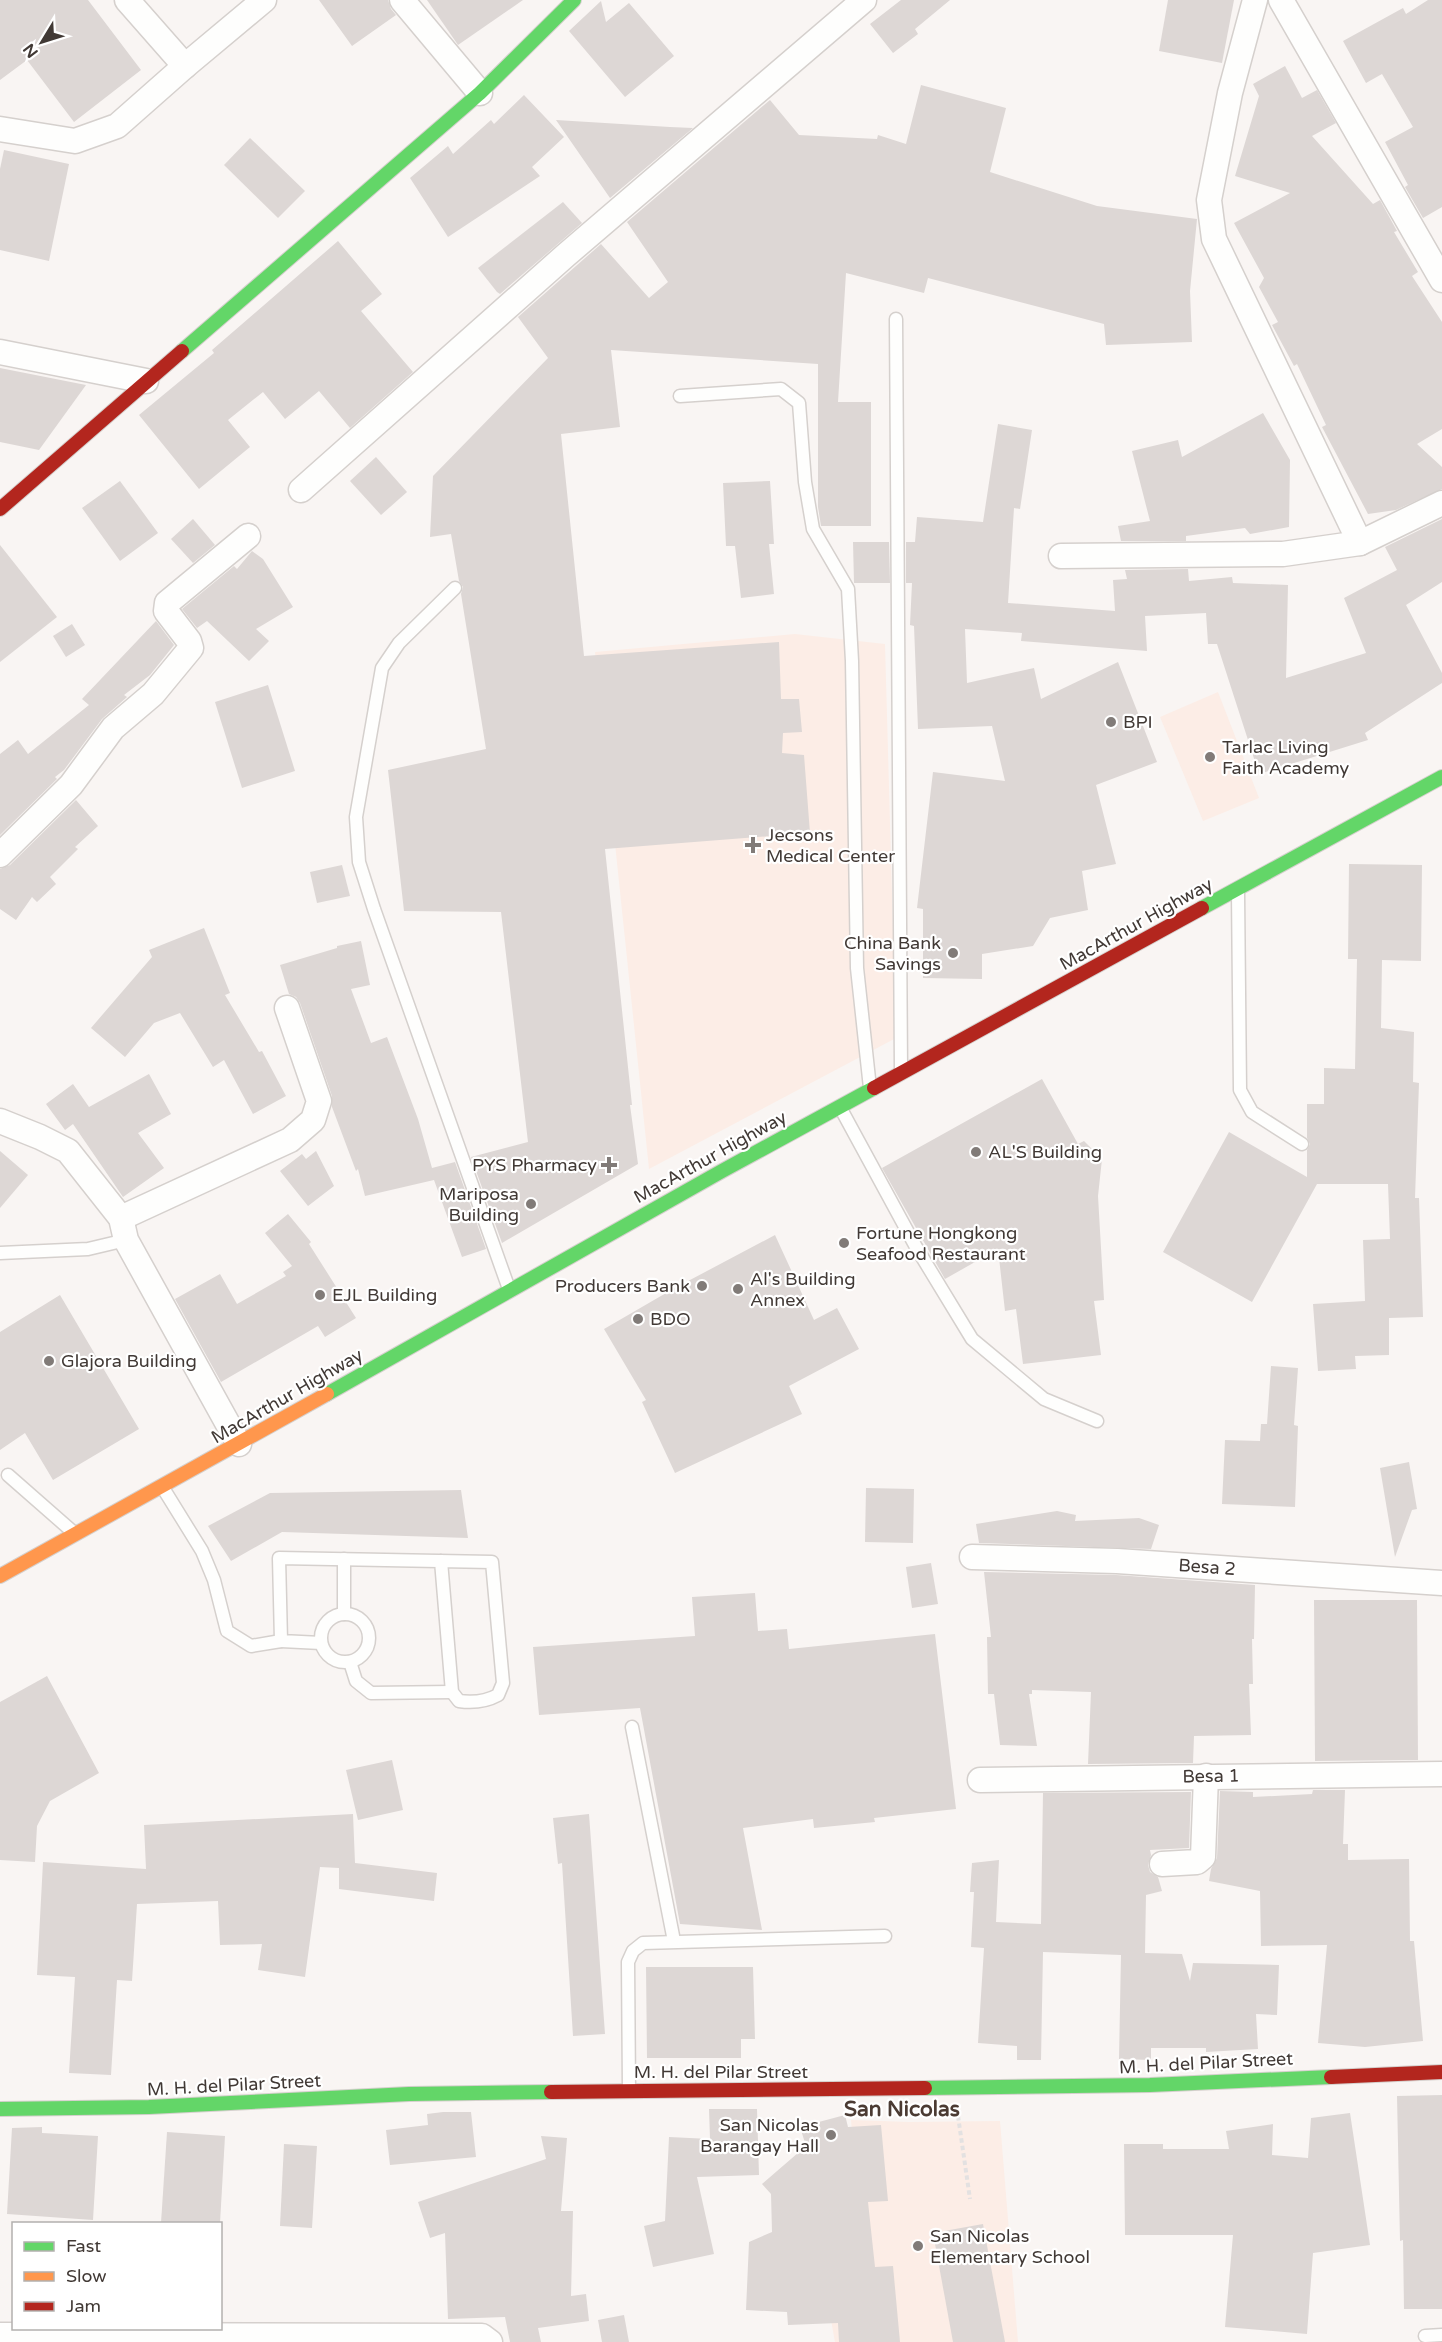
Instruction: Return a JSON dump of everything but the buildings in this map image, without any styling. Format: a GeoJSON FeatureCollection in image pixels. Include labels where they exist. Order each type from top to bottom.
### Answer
{"type":"FeatureCollection","features":[{"type":"Feature","properties":{"kind":"main road"},"geometry":{"type":"LineString","coordinates":[[0,509],[480,93],[574,0]]}},
{"type":"Feature","properties":{"kind":"main road","name":"MacArthur Highway"},"geometry":{"type":"LineString","coordinates":[[0,1576],[163,1487],[839,1106],[1442,777]]}},
{"type":"Feature","properties":{"kind":"main road","name":"M. H. del Pilar Street"},"geometry":{"type":"LineString","coordinates":[[0,2109],[149,2107],[409,2094],[1150,2085],[1442,2072]]}},
{"type":"Feature","properties":{"kind":"street"},"geometry":{"type":"LineString","coordinates":[[127,0],[185,66]]}},
{"type":"Feature","properties":{"kind":"street"},"geometry":{"type":"LineString","coordinates":[[0,129],[75,141],[117,126],[264,0]]}},
{"type":"Feature","properties":{"kind":"street"},"geometry":{"type":"LineString","coordinates":[[402,0],[480,93]]}},
{"type":"Feature","properties":{"kind":"street"},"geometry":{"type":"LineString","coordinates":[[301,490],[566,255],[864,0]]}},
{"type":"Feature","properties":{"kind":"street"},"geometry":{"type":"LineString","coordinates":[[1255,0],[1230,93],[1209,200],[1214,239],[1360,543]]}},
{"type":"Feature","properties":{"kind":"street"},"geometry":{"type":"LineString","coordinates":[[1281,0],[1442,280]]}},
{"type":"Feature","properties":{"kind":"street"},"geometry":{"type":"LineString","coordinates":[[0,352],[146,381]]}},
{"type":"Feature","properties":{"kind":"street"},"geometry":{"type":"LineString","coordinates":[[1061,556],[1283,554],[1360,543],[1442,503]]}},
{"type":"Feature","properties":{"kind":"street"},"geometry":{"type":"LineString","coordinates":[[0,855],[71,785],[113,728],[153,694],[191,648],[189,641],[166,611],[167,603],[248,536]]}},
{"type":"Feature","properties":{"kind":"street"},"geometry":{"type":"LineString","coordinates":[[123,1229],[290,1140],[313,1120],[320,1101],[287,1008]]}},
{"type":"Feature","properties":{"kind":"street"},"geometry":{"type":"LineString","coordinates":[[0,1121],[68,1151],[123,1229],[239,1444]]}},
{"type":"Feature","properties":{"kind":"street","name":"Besa 2"},"geometry":{"type":"LineString","coordinates":[[972,1557],[1117,1561],[1442,1582]]}},
{"type":"Feature","properties":{"kind":"street","name":"Besa 1"},"geometry":{"type":"LineString","coordinates":[[980,1780],[1442,1774]]}},
{"type":"Feature","properties":{"kind":"street"},"geometry":{"type":"LineString","coordinates":[[1162,1864],[1197,1862],[1203,1857],[1206,1776]]}},
{"type":"Feature","properties":{"kind":"street"},"geometry":{"type":"LineString","coordinates":[[0,2335],[482,2336],[490,2342]]}},
{"type":"Feature","properties":{"kind":"lane"},"geometry":{"type":"LineString","coordinates":[[896,319],[901,1073]]}},
{"type":"Feature","properties":{"kind":"lane"},"geometry":{"type":"LineString","coordinates":[[680,396],[781,389],[799,403],[805,482],[813,529],[848,589],[852,661],[858,968],[870,1090]]}},
{"type":"Feature","properties":{"kind":"lane"},"geometry":{"type":"LineString","coordinates":[[455,588],[399,644],[381,668],[356,817],[358,851],[359,862],[374,909],[510,1290]]}},
{"type":"Feature","properties":{"kind":"lane"},"geometry":{"type":"LineString","coordinates":[[1238,889],[1240,1090],[1252,1112],[1302,1144]]}},
{"type":"Feature","properties":{"kind":"lane"},"geometry":{"type":"LineString","coordinates":[[839,1106],[916,1247],[972,1339],[1044,1399],[1097,1421]]}},
{"type":"Feature","properties":{"kind":"lane"},"geometry":{"type":"LineString","coordinates":[[0,1253],[88,1249],[123,1229]]}},
{"type":"Feature","properties":{"kind":"lane"},"geometry":{"type":"LineString","coordinates":[[8,1475],[76,1535]]}},
{"type":"Feature","properties":{"kind":"lane"},"geometry":{"type":"LineString","coordinates":[[163,1487],[202,1551],[214,1580],[227,1631],[251,1646],[281,1641],[321,1643]]}},
{"type":"Feature","properties":{"kind":"lane"},"geometry":{"type":"LineString","coordinates":[[281,1641],[279,1558],[344,1559],[492,1562],[502,1683],[498,1695],[490,1700],[459,1701],[452,1692],[441,1561]]}},
{"type":"Feature","properties":{"kind":"lane"},"geometry":{"type":"LineString","coordinates":[[344,1559],[344,1614]]}},
{"type":"Feature","properties":{"kind":"lane"},"geometry":{"type":"LineString","coordinates":[[344,1614],[360,1619],[369,1634],[367,1648],[357,1659],[350,1662],[335,1660],[329,1656],[321,1643],[324,1627],[336,1616],[344,1614]]}},
{"type":"Feature","properties":{"kind":"lane"},"geometry":{"type":"LineString","coordinates":[[350,1662],[356,1681],[371,1693],[452,1692]]}},
{"type":"Feature","properties":{"kind":"lane"},"geometry":{"type":"LineString","coordinates":[[632,1727],[674,1941]]}},
{"type":"Feature","properties":{"kind":"lane"},"geometry":{"type":"LineString","coordinates":[[629,2091],[628,1962],[633,1951],[643,1943],[885,1936]]}},
{"type":"Feature","properties":{"kind":"lane"},"geometry":{"type":"LineString","coordinates":[[1425,2336],[1442,2335]]}},
{"type":"Feature","properties":{"kind":"path"},"geometry":{"type":"LineString","coordinates":[[954,2088],[970,2199]]}},
{"type":"Feature","properties":{"kind":"shaded area","name":"Jecsons Medical Center"},"geometry":{"type":"Polygon","coordinates":[[[795,634],[885,644],[896,1038],[649,1169],[595,652],[795,634]]]}},
{"type":"Feature","properties":{"kind":"shaded area","name":"Tarlac Living Faith Academy"},"geometry":{"type":"Polygon","coordinates":[[[1218,692],[1259,798],[1203,821],[1160,717],[1218,692]]]}},
{"type":"Feature","properties":{"kind":"shaded area","name":"San Nicolas Elementary School"},"geometry":{"type":"Polygon","coordinates":[[[851,2120],[1000,2121],[1018,2342],[835,2342],[826,2292],[858,2200],[851,2120]]]}},
{"type":"Feature","properties":{"kind":"traffic: fast"},"geometry":{"type":"LineString","coordinates":[[182,351],[480,93],[574,0]]}},
{"type":"Feature","properties":{"kind":"traffic: fast"},"geometry":{"type":"LineString","coordinates":[[1202,908],[1442,777]]}},
{"type":"Feature","properties":{"kind":"traffic: fast"},"geometry":{"type":"LineString","coordinates":[[327,1394],[874,1088]]}},
{"type":"Feature","properties":{"kind":"traffic: fast"},"geometry":{"type":"LineString","coordinates":[[925,2088],[1150,2085],[1331,2077]]}},
{"type":"Feature","properties":{"kind":"traffic: fast"},"geometry":{"type":"LineString","coordinates":[[0,2109],[149,2107],[409,2094],[551,2092]]}},
{"type":"Feature","properties":{"kind":"traffic: slow"},"geometry":{"type":"LineString","coordinates":[[0,1576],[327,1394]]}},
{"type":"Feature","properties":{"kind":"traffic: jam"},"geometry":{"type":"LineString","coordinates":[[0,509],[182,351]]}},
{"type":"Feature","properties":{"kind":"traffic: jam"},"geometry":{"type":"LineString","coordinates":[[874,1088],[1202,908]]}},
{"type":"Feature","properties":{"kind":"traffic: jam"},"geometry":{"type":"LineString","coordinates":[[1331,2077],[1442,2072]]}},
{"type":"Feature","properties":{"kind":"traffic: jam"},"geometry":{"type":"LineString","coordinates":[[551,2092],[925,2088]]}},
{"type":"Feature","properties":{"kind":"place","name":"BPI"},"geometry":{"type":"Point","coordinates":[1111,722]}},
{"type":"Feature","properties":{"kind":"place","name":"Tarlac Living Faith Academy"},"geometry":{"type":"Point","coordinates":[1210,757]}},
{"type":"Feature","properties":{"kind":"place","name":"Jecsons Medical Center"},"geometry":{"type":"Point","coordinates":[753,845]}},
{"type":"Feature","properties":{"kind":"place","name":"China Bank Savings"},"geometry":{"type":"Point","coordinates":[953,953]}},
{"type":"Feature","properties":{"kind":"place","name":"AL'S Building"},"geometry":{"type":"Point","coordinates":[976,1152]}},
{"type":"Feature","properties":{"kind":"place","name":"PYS Pharmacy"},"geometry":{"type":"Point","coordinates":[609,1165]}},
{"type":"Feature","properties":{"kind":"place","name":"Mariposa Building"},"geometry":{"type":"Point","coordinates":[531,1204]}},
{"type":"Feature","properties":{"kind":"place","name":"Fortune Hongkong Seafood Restaurant"},"geometry":{"type":"Point","coordinates":[844,1243]}},
{"type":"Feature","properties":{"kind":"place","name":"Producers Bank"},"geometry":{"type":"Point","coordinates":[702,1286]}},
{"type":"Feature","properties":{"kind":"place","name":"Al's Building Annex"},"geometry":{"type":"Point","coordinates":[738,1289]}},
{"type":"Feature","properties":{"kind":"place","name":"EJL Building"},"geometry":{"type":"Point","coordinates":[320,1295]}},
{"type":"Feature","properties":{"kind":"place","name":"BDO"},"geometry":{"type":"Point","coordinates":[638,1319]}},
{"type":"Feature","properties":{"kind":"place","name":"Glajora Building"},"geometry":{"type":"Point","coordinates":[49,1361]}},
{"type":"Feature","properties":{"kind":"place","name":"San Nicolas Barangay Hall"},"geometry":{"type":"Point","coordinates":[831,2135]}},
{"type":"Feature","properties":{"kind":"place","name":"San Nicolas Elementary School"},"geometry":{"type":"Point","coordinates":[918,2246]}},
{"type":"Feature","properties":{"kind":"district","name":"San Nicolas"},"geometry":{"type":"Point","coordinates":[902,2109]}}]}
